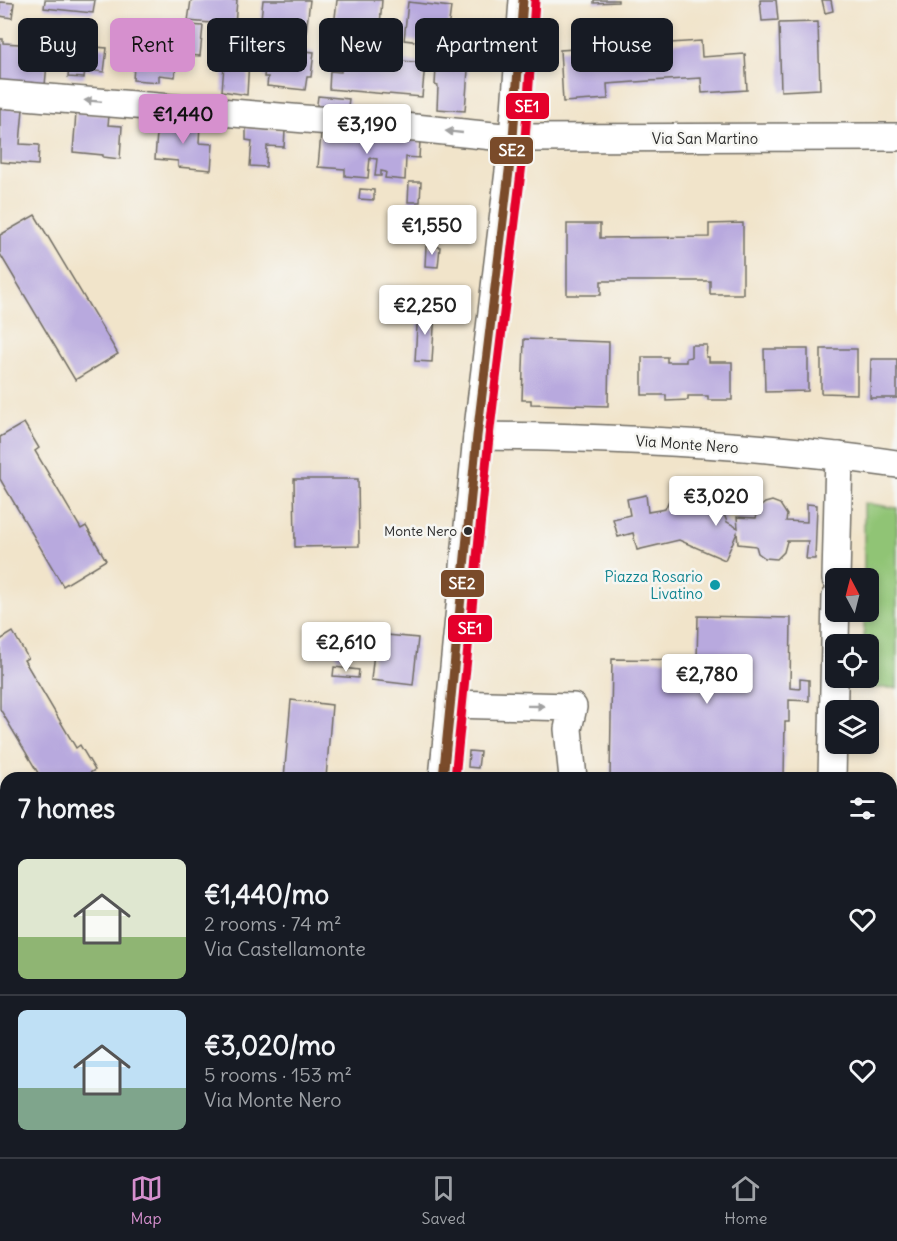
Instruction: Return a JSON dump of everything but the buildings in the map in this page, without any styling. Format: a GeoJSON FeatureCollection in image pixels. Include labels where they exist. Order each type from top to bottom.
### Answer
{"type":"FeatureCollection","features":[{"type":"Feature","properties":{"kind":"street"},"geometry":{"type":"LineString","coordinates":[[444,772],[477,436],[513,138],[523,0]]}},
{"type":"Feature","properties":{"kind":"street","name":"Via San Martino"},"geometry":{"type":"LineString","coordinates":[[0,94],[513,138],[897,137]]}},
{"type":"Feature","properties":{"kind":"street","name":"Via Monte Nero"},"geometry":{"type":"LineString","coordinates":[[477,436],[643,440],[839,456],[897,464]]}},
{"type":"Feature","properties":{"kind":"street"},"geometry":{"type":"LineString","coordinates":[[836,568],[839,456]]}},
{"type":"Feature","properties":{"kind":"street"},"geometry":{"type":"LineString","coordinates":[[832,772],[835,622]]}},
{"type":"Feature","properties":{"kind":"street"},"geometry":{"type":"LineString","coordinates":[[450,704],[573,707],[568,729],[572,772]]}},
{"type":"Feature","properties":{"kind":"green space"},"geometry":{"type":"Polygon","coordinates":[[[864,503],[897,508],[897,688],[879,688],[879,634],[864,634],[864,622],[879,622],[879,568],[864,568],[864,503]]]}},
{"type":"Feature","properties":{"kind":"transit line","name":"SE2"},"geometry":{"type":"LineString","coordinates":[[444,772],[477,436],[513,138],[523,0]]}},
{"type":"Feature","properties":{"kind":"transit line","name":"SE1"},"geometry":{"type":"LineString","coordinates":[[456,772],[489,437],[525,139],[535,1]]}},
{"type":"Feature","properties":{"kind":"place","name":"Monte Nero"},"geometry":{"type":"Point","coordinates":[468,531]}},
{"type":"Feature","properties":{"kind":"place","name":"Piazza Rosario Livatino"},"geometry":{"type":"Point","coordinates":[715,585]}}]}
